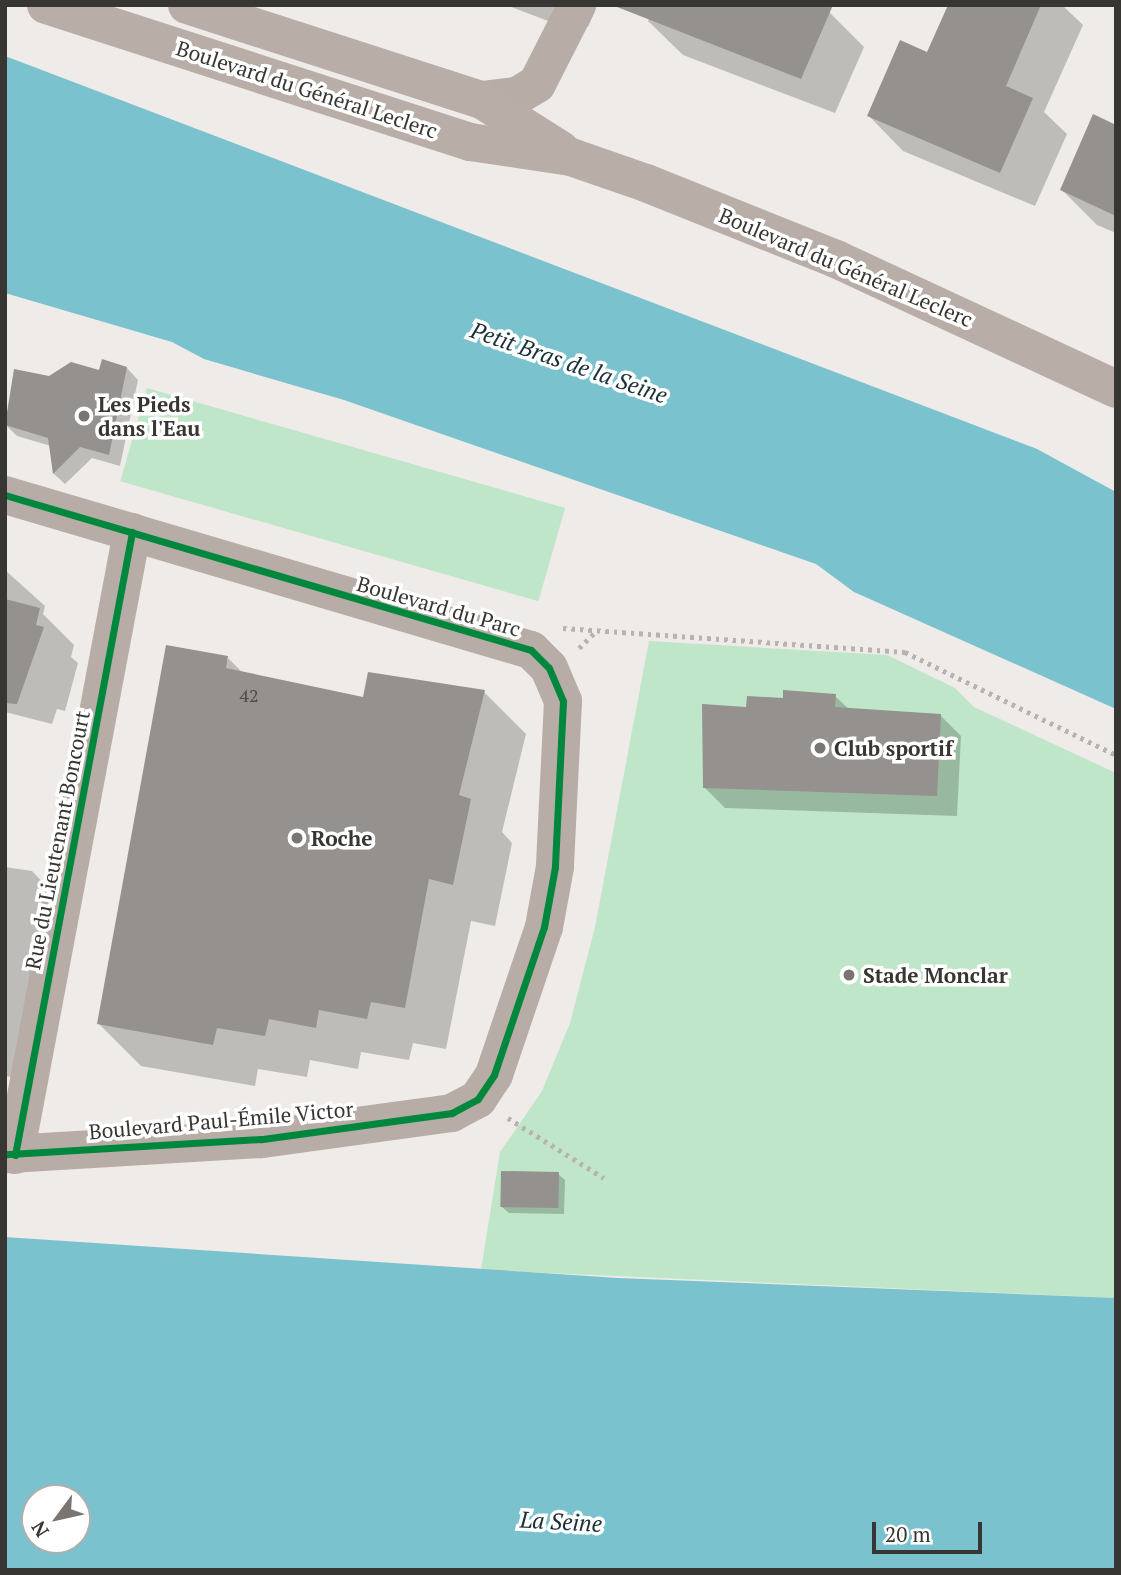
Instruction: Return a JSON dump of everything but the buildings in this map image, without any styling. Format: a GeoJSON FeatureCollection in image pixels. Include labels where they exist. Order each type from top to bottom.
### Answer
{"type":"FeatureCollection","features":[{"type":"Feature","properties":{"kind":"main road","name":"Boulevard du Général Leclerc"},"geometry":{"type":"LineString","coordinates":[[46,5],[470,142],[571,157]]}},
{"type":"Feature","properties":{"kind":"main road","name":"Boulevard du Général Leclerc"},"geometry":{"type":"LineString","coordinates":[[187,5],[482,100],[571,157],[836,259],[1116,389]]}},
{"type":"Feature","properties":{"kind":"street"},"geometry":{"type":"LineString","coordinates":[[482,100],[517,96],[537,84],[577,5]]}},
{"type":"Feature","properties":{"kind":"street","name":"Boulevard du Parc"},"geometry":{"type":"LineString","coordinates":[[5,495],[531,650],[549,668],[563,701],[555,867],[544,927],[494,1075],[478,1099]]}},
{"type":"Feature","properties":{"kind":"street","name":"Rue du Lieutenant Boncourt"},"geometry":{"type":"LineString","coordinates":[[10,1154],[132,532]]}},
{"type":"Feature","properties":{"kind":"street","name":"Boulevard Paul-Émile Victor"},"geometry":{"type":"LineString","coordinates":[[10,1154],[261,1139],[452,1113],[478,1099]]}},
{"type":"Feature","properties":{"kind":"path"},"geometry":{"type":"LineString","coordinates":[[531,650],[569,624],[595,632],[905,652],[1116,755]]}},
{"type":"Feature","properties":{"kind":"path"},"geometry":{"type":"LineString","coordinates":[[572,656],[595,632]]}},
{"type":"Feature","properties":{"kind":"path"},"geometry":{"type":"LineString","coordinates":[[478,1099],[604,1178]]}},
{"type":"Feature","properties":{"kind":"green space"},"geometry":{"type":"Polygon","coordinates":[[[147,388],[565,508],[538,601],[120,481],[147,388]]]}},
{"type":"Feature","properties":{"kind":"green space","name":"Stade Monclar"},"geometry":{"type":"Polygon","coordinates":[[[649,641],[887,655],[955,688],[974,707],[1116,773],[1116,1298],[481,1270],[500,1152],[542,1091],[570,1023],[595,927],[649,641]]]}},
{"type":"Feature","properties":{"kind":"water","name":"Petit Bras de la Seine"},"geometry":{"type":"Polygon","coordinates":[[[5,56],[1037,449],[1116,492],[1116,709],[854,592],[816,564],[344,400],[204,359],[172,342],[5,293],[5,56]]]}},
{"type":"Feature","properties":{"kind":"water","name":"La Seine"},"geometry":{"type":"Polygon","coordinates":[[[5,1237],[618,1278],[1116,1298],[1116,1570],[5,1570],[5,1237]]]}},
{"type":"Feature","properties":{"kind":"cycle path"},"geometry":{"type":"LineString","coordinates":[[5,495],[531,650],[549,668],[563,701],[555,867],[544,927],[494,1075],[478,1099],[452,1113],[261,1139],[5,1154]]}},
{"type":"Feature","properties":{"kind":"cycle path"},"geometry":{"type":"LineString","coordinates":[[15,1155],[132,532]]}},
{"type":"Feature","properties":{"kind":"place","name":"Les Pieds dans l'Eau"},"geometry":{"type":"Point","coordinates":[84,416]}},
{"type":"Feature","properties":{"kind":"place","name":"Club sportif"},"geometry":{"type":"Point","coordinates":[820,748]}},
{"type":"Feature","properties":{"kind":"place","name":"Roche"},"geometry":{"type":"Point","coordinates":[297,838]}},
{"type":"Feature","properties":{"kind":"place","name":"Stade Monclar"},"geometry":{"type":"Point","coordinates":[849,975]}}]}
